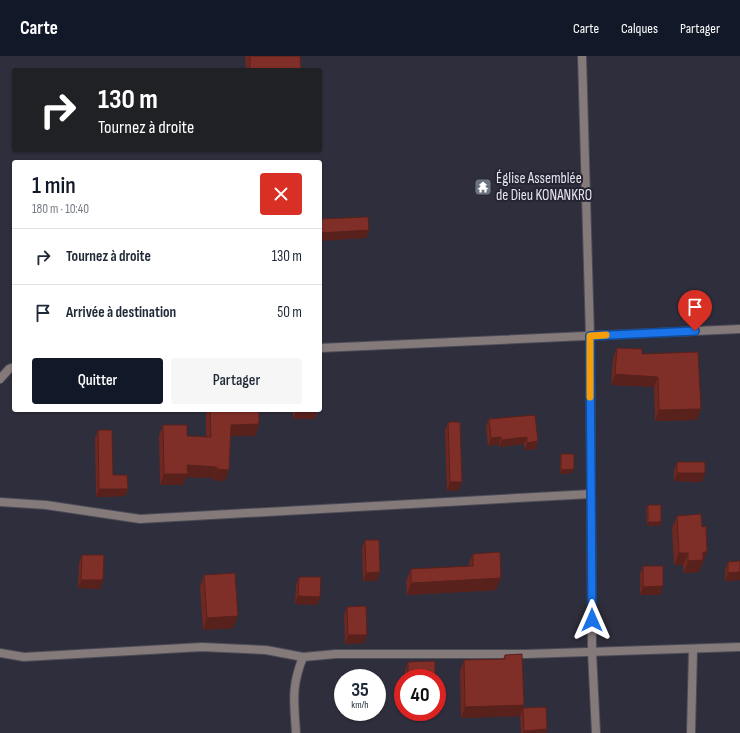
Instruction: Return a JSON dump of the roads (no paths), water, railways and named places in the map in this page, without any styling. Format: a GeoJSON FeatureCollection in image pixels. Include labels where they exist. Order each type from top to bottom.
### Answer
{"type":"FeatureCollection","features":[{"type":"Feature","properties":{"kind":"street"},"geometry":{"type":"LineString","coordinates":[[582,56],[590,336],[592,652],[596,733]]}},
{"type":"Feature","properties":{"kind":"street"},"geometry":{"type":"LineString","coordinates":[[322,348],[740,329]]}},
{"type":"Feature","properties":{"kind":"street"},"geometry":{"type":"LineString","coordinates":[[0,379],[12,368]]}},
{"type":"Feature","properties":{"kind":"street"},"geometry":{"type":"LineString","coordinates":[[0,502],[46,505],[140,519],[591,494]]}},
{"type":"Feature","properties":{"kind":"street"},"geometry":{"type":"LineString","coordinates":[[0,653],[24,657],[202,646],[266,650],[303,657],[336,654],[592,652],[740,647]]}},
{"type":"Feature","properties":{"kind":"street"},"geometry":{"type":"LineString","coordinates":[[691,733],[693,649]]}},
{"type":"Feature","properties":{"kind":"street"},"geometry":{"type":"LineString","coordinates":[[296,733],[294,690],[296,677],[303,657]]}},
{"type":"Feature","properties":{"kind":"place","name":"Église Assemblée de Dieu KONANKRO"},"geometry":{"type":"Point","coordinates":[483,187]}}]}
